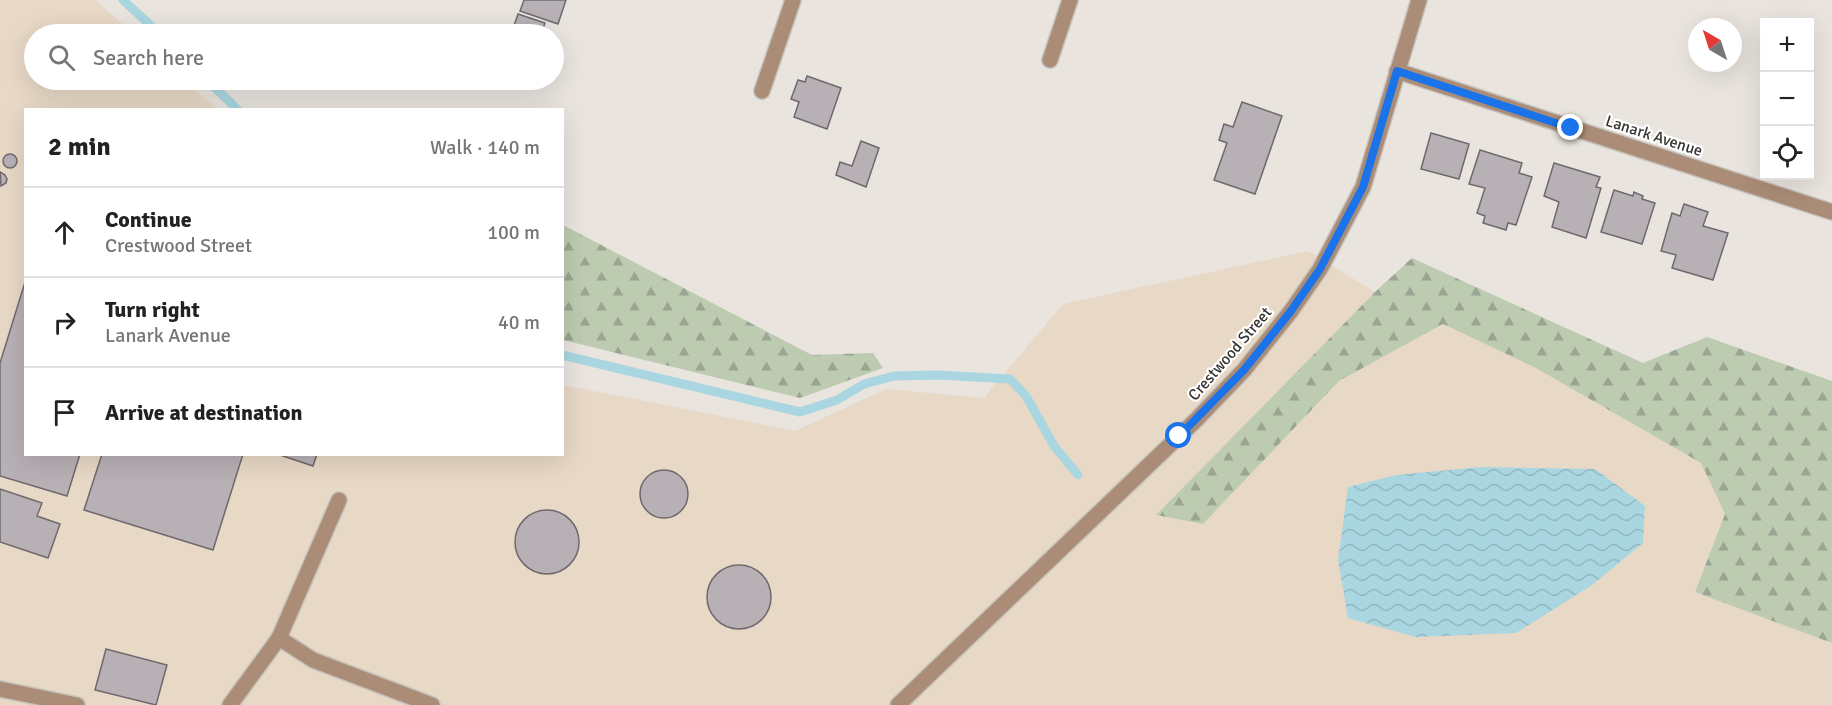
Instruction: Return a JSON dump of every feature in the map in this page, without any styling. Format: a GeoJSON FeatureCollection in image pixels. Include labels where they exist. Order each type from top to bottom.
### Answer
{"type":"FeatureCollection","features":[{"type":"Feature","properties":{"kind":"street"},"geometry":{"type":"LineString","coordinates":[[762,91],[793,0]]}},
{"type":"Feature","properties":{"kind":"street"},"geometry":{"type":"LineString","coordinates":[[1050,60],[1070,0]]}},
{"type":"Feature","properties":{"kind":"street","name":"Crestwood Street"},"geometry":{"type":"LineString","coordinates":[[898,705],[1196,420],[1244,370],[1291,311],[1320,269],[1363,187],[1419,0]]}},
{"type":"Feature","properties":{"kind":"street","name":"Lanark Avenue"},"geometry":{"type":"LineString","coordinates":[[1397,71],[1832,212]]}},
{"type":"Feature","properties":{"kind":"street"},"geometry":{"type":"LineString","coordinates":[[230,705],[279,638],[339,500]]}},
{"type":"Feature","properties":{"kind":"street"},"geometry":{"type":"LineString","coordinates":[[279,638],[313,660],[432,705]]}},
{"type":"Feature","properties":{"kind":"street"},"geometry":{"type":"LineString","coordinates":[[0,689],[77,705]]}},
{"type":"Feature","properties":{"kind":"shaded area"},"geometry":{"type":"Polygon","coordinates":[[[0,0],[95,0],[123,24],[24,24],[24,90],[195,90],[216,108],[24,108],[24,456],[564,456],[564,385],[795,431],[886,389],[984,398],[1063,304],[1308,251],[1375,292],[1156,515],[1203,524],[1339,381],[1443,324],[1534,367],[1701,463],[1725,514],[1695,592],[1832,643],[1832,705],[0,705],[0,0]]]}},
{"type":"Feature","properties":{"kind":"green space"},"geometry":{"type":"Polygon","coordinates":[[[564,226],[812,355],[873,353],[883,368],[800,398],[564,340],[564,226]]]}},
{"type":"Feature","properties":{"kind":"green space"},"geometry":{"type":"Polygon","coordinates":[[[1412,258],[1643,363],[1707,337],[1832,381],[1832,643],[1695,592],[1725,514],[1701,463],[1534,367],[1443,324],[1339,381],[1203,524],[1156,515],[1375,292],[1412,258]]]}},
{"type":"Feature","properties":{"kind":"water"},"geometry":{"type":"Polygon","coordinates":[[[1481,467],[1595,469],[1645,506],[1643,543],[1592,585],[1516,633],[1415,637],[1348,618],[1338,560],[1348,487],[1396,475],[1481,467]]]}},
{"type":"Feature","properties":{"kind":"building"},"geometry":{"type":"Polygon","coordinates":[[[524,0],[566,0],[558,24],[520,11],[524,0]]]}},
{"type":"Feature","properties":{"kind":"building"},"geometry":{"type":"Polygon","coordinates":[[[518,14],[545,23],[545,24],[514,24],[518,14]]]}},
{"type":"Feature","properties":{"kind":"building"},"geometry":{"type":"Polygon","coordinates":[[[807,76],[841,88],[827,129],[794,117],[799,102],[791,99],[798,80],[805,82],[807,76]]]}},
{"type":"Feature","properties":{"kind":"building"},"geometry":{"type":"Polygon","coordinates":[[[1242,102],[1282,116],[1255,194],[1214,180],[1227,143],[1219,140],[1224,124],[1233,127],[1242,102]]]}},
{"type":"Feature","properties":{"kind":"building"},"geometry":{"type":"Polygon","coordinates":[[[1431,133],[1469,144],[1459,179],[1421,169],[1431,133]]]}},
{"type":"Feature","properties":{"kind":"building"},"geometry":{"type":"Polygon","coordinates":[[[861,141],[879,148],[866,187],[836,175],[840,162],[852,166],[861,141]]]}},
{"type":"Feature","properties":{"kind":"building"},"geometry":{"type":"Polygon","coordinates":[[[1480,150],[1522,163],[1519,173],[1532,177],[1516,225],[1508,223],[1506,230],[1483,223],[1485,216],[1477,213],[1485,188],[1469,184],[1480,150]]]}},
{"type":"Feature","properties":{"kind":"building"},"geometry":{"type":"Polygon","coordinates":[[[10,154],[15,156],[17,161],[15,166],[10,168],[5,166],[3,161],[5,156],[10,154]]]}},
{"type":"Feature","properties":{"kind":"building"},"geometry":{"type":"Polygon","coordinates":[[[1554,163],[1600,177],[1596,187],[1601,188],[1586,238],[1552,227],[1559,202],[1544,196],[1554,163]]]}},
{"type":"Feature","properties":{"kind":"building"},"geometry":{"type":"Polygon","coordinates":[[[0,172],[7,179],[6,183],[1,186],[0,172]]]}},
{"type":"Feature","properties":{"kind":"building"},"geometry":{"type":"Polygon","coordinates":[[[1614,190],[1633,196],[1634,192],[1643,196],[1642,199],[1655,203],[1642,244],[1601,232],[1614,190]]]}},
{"type":"Feature","properties":{"kind":"building"},"geometry":{"type":"Polygon","coordinates":[[[1684,204],[1708,212],[1703,226],[1728,233],[1713,280],[1672,268],[1676,255],[1661,251],[1672,213],[1680,216],[1684,204]]]}},
{"type":"Feature","properties":{"kind":"building"},"geometry":{"type":"Polygon","coordinates":[[[24,285],[24,456],[79,456],[67,496],[0,476],[0,363],[24,285]]]}},
{"type":"Feature","properties":{"kind":"building"},"geometry":{"type":"Polygon","coordinates":[[[101,456],[242,456],[213,550],[84,510],[101,456]]]}},
{"type":"Feature","properties":{"kind":"building"},"geometry":{"type":"Polygon","coordinates":[[[283,456],[316,456],[313,466],[283,456]]]}},
{"type":"Feature","properties":{"kind":"building"},"geometry":{"type":"Polygon","coordinates":[[[659,470],[669,470],[681,477],[688,489],[688,499],[681,511],[669,518],[659,518],[644,507],[640,499],[640,489],[651,474],[659,470]]]}},
{"type":"Feature","properties":{"kind":"building"},"geometry":{"type":"Polygon","coordinates":[[[0,489],[42,503],[37,516],[60,524],[48,558],[0,542],[0,489]]]}},
{"type":"Feature","properties":{"kind":"building"},"geometry":{"type":"Polygon","coordinates":[[[541,510],[553,510],[570,519],[577,530],[579,542],[577,554],[570,565],[553,574],[541,574],[529,569],[520,560],[515,548],[515,536],[520,524],[529,515],[541,510]]]}},
{"type":"Feature","properties":{"kind":"building"},"geometry":{"type":"Polygon","coordinates":[[[733,565],[745,565],[762,574],[769,585],[771,597],[769,609],[762,620],[745,629],[733,629],[721,624],[712,615],[707,603],[707,591],[712,579],[721,570],[733,565]]]}},
{"type":"Feature","properties":{"kind":"building"},"geometry":{"type":"Polygon","coordinates":[[[106,649],[167,665],[156,705],[95,690],[106,649]]]}},
{"type":"Feature","properties":{"kind":"waterway"},"geometry":{"type":"LineString","coordinates":[[123,0],[149,24]]}},
{"type":"Feature","properties":{"kind":"waterway"},"geometry":{"type":"LineString","coordinates":[[217,90],[236,108]]}},
{"type":"Feature","properties":{"kind":"waterway"},"geometry":{"type":"LineString","coordinates":[[564,355],[800,412],[837,400],[864,384],[894,376],[938,375],[1010,379],[1026,396],[1054,446],[1078,475]]}},
{"type":"Feature","properties":{"kind":"route"},"geometry":{"type":"LineString","coordinates":[[1179,436],[1244,370],[1291,311],[1320,269],[1363,187],[1397,71],[1571,128]]}}]}
